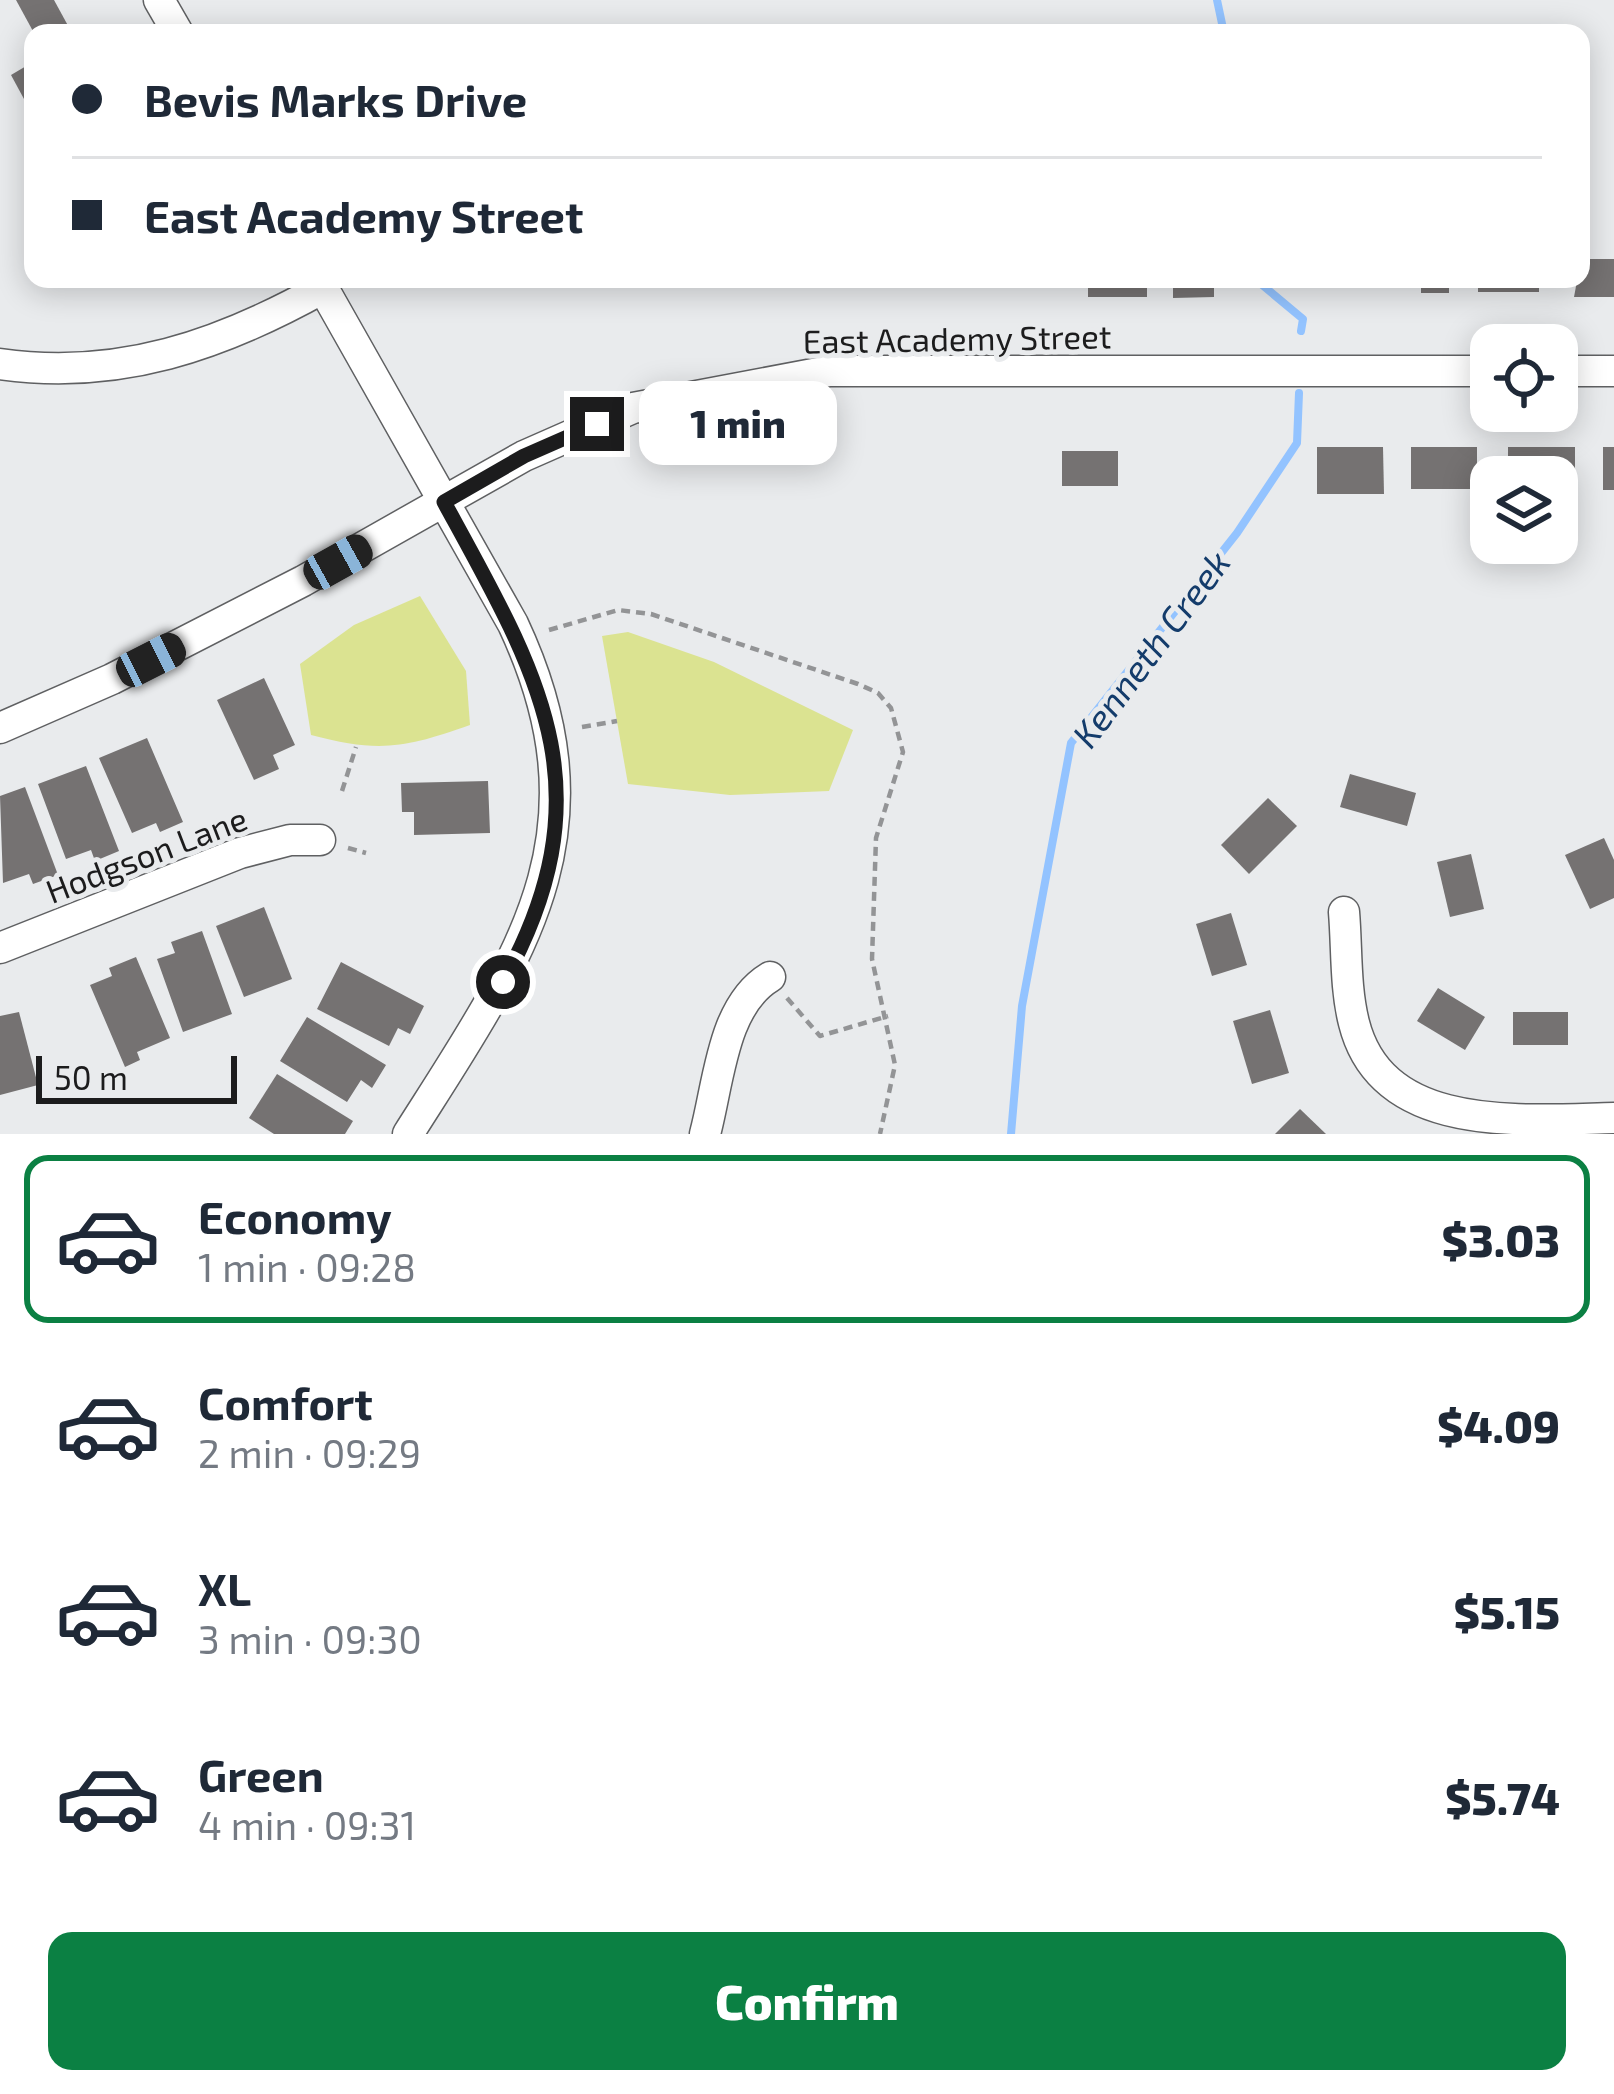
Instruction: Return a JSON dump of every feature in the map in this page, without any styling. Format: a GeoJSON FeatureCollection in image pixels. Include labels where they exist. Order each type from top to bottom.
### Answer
{"type":"FeatureCollection","features":[{"type":"Feature","properties":{"kind":"street"},"geometry":{"type":"LineString","coordinates":[[0,364],[83,368],[184,352],[267,319],[314,288]]}},
{"type":"Feature","properties":{"kind":"street"},"geometry":{"type":"LineString","coordinates":[[324,288],[513,624],[537,680],[552,745],[555,807],[547,870],[529,932],[408,1134]]}},
{"type":"Feature","properties":{"kind":"street","name":"East Academy Street"},"geometry":{"type":"LineString","coordinates":[[0,728],[155,658],[524,456],[633,408],[829,371],[1470,371]]}},
{"type":"Feature","properties":{"kind":"street"},"geometry":{"type":"LineString","coordinates":[[1578,371],[1614,371]]}},
{"type":"Feature","properties":{"kind":"street","name":"Hodgson Lane"},"geometry":{"type":"LineString","coordinates":[[0,948],[240,853],[290,840],[320,840]]}},
{"type":"Feature","properties":{"kind":"street"},"geometry":{"type":"LineString","coordinates":[[1345,912],[1354,1024],[1374,1070],[1391,1090],[1415,1106],[1470,1120],[1614,1118]]}},
{"type":"Feature","properties":{"kind":"street"},"geometry":{"type":"LineString","coordinates":[[705,1134],[735,1014],[749,989],[770,977]]}},
{"type":"Feature","properties":{"kind":"path"},"geometry":{"type":"LineString","coordinates":[[549,630],[603,613],[634,610],[878,693],[902,731],[903,752],[876,838],[872,959],[895,1065],[880,1134]]}},
{"type":"Feature","properties":{"kind":"path"},"geometry":{"type":"LineString","coordinates":[[582,727],[617,721]]}},
{"type":"Feature","properties":{"kind":"path"},"geometry":{"type":"LineString","coordinates":[[342,790],[356,747]]}},
{"type":"Feature","properties":{"kind":"path"},"geometry":{"type":"LineString","coordinates":[[803,1018],[820,1036],[888,1016]]}},
{"type":"Feature","properties":{"kind":"green space"},"geometry":{"type":"Polygon","coordinates":[[[420,596],[466,671],[470,725],[392,745],[311,735],[300,664],[354,625],[420,596]]]}},
{"type":"Feature","properties":{"kind":"green space"},"geometry":{"type":"Polygon","coordinates":[[[628,632],[714,662],[853,730],[829,791],[730,795],[628,784],[602,636],[628,632]]]}},
{"type":"Feature","properties":{"kind":"building"},"geometry":{"type":"Polygon","coordinates":[[[16,0],[54,0],[67,24],[29,24],[16,0]]]}},
{"type":"Feature","properties":{"kind":"building"},"geometry":{"type":"Polygon","coordinates":[[[24,67],[24,99],[11,75],[24,67]]]}},
{"type":"Feature","properties":{"kind":"building"},"geometry":{"type":"Polygon","coordinates":[[[1590,259],[1614,259],[1614,297],[1574,297],[1576,288],[1590,288],[1590,259]]]}},
{"type":"Feature","properties":{"kind":"building"},"geometry":{"type":"Polygon","coordinates":[[[1088,288],[1147,288],[1147,297],[1088,297],[1088,288]]]}},
{"type":"Feature","properties":{"kind":"building"},"geometry":{"type":"Polygon","coordinates":[[[1173,288],[1214,288],[1214,297],[1173,298],[1173,288]]]}},
{"type":"Feature","properties":{"kind":"building"},"geometry":{"type":"Polygon","coordinates":[[[1421,288],[1449,288],[1449,293],[1421,293],[1421,288]]]}},
{"type":"Feature","properties":{"kind":"building"},"geometry":{"type":"Polygon","coordinates":[[[1478,288],[1539,288],[1539,292],[1478,292],[1478,288]]]}},
{"type":"Feature","properties":{"kind":"building"},"geometry":{"type":"Polygon","coordinates":[[[1317,447],[1383,447],[1384,494],[1317,494],[1317,447]]]}},
{"type":"Feature","properties":{"kind":"building"},"geometry":{"type":"Polygon","coordinates":[[[1411,447],[1477,447],[1477,456],[1470,456],[1470,489],[1411,489],[1411,447]]]}},
{"type":"Feature","properties":{"kind":"building"},"geometry":{"type":"Polygon","coordinates":[[[1508,447],[1575,447],[1575,456],[1508,456],[1508,447]]]}},
{"type":"Feature","properties":{"kind":"building"},"geometry":{"type":"Polygon","coordinates":[[[1603,447],[1614,447],[1614,490],[1603,490],[1603,447]]]}},
{"type":"Feature","properties":{"kind":"building"},"geometry":{"type":"Polygon","coordinates":[[[1062,451],[1118,451],[1118,486],[1062,486],[1062,451]]]}},
{"type":"Feature","properties":{"kind":"building"},"geometry":{"type":"Polygon","coordinates":[[[264,678],[295,745],[273,755],[279,769],[254,780],[217,700],[264,678]]]}},
{"type":"Feature","properties":{"kind":"building"},"geometry":{"type":"Polygon","coordinates":[[[147,738],[183,822],[160,832],[156,823],[132,833],[99,758],[147,738]]]}},
{"type":"Feature","properties":{"kind":"building"},"geometry":{"type":"Polygon","coordinates":[[[86,766],[119,851],[95,861],[91,850],[66,859],[38,784],[86,766]]]}},
{"type":"Feature","properties":{"kind":"building"},"geometry":{"type":"Polygon","coordinates":[[[1350,774],[1416,793],[1407,826],[1340,807],[1350,774]]]}},
{"type":"Feature","properties":{"kind":"building"},"geometry":{"type":"Polygon","coordinates":[[[488,781],[490,833],[414,835],[414,812],[402,812],[401,783],[488,781]]]}},
{"type":"Feature","properties":{"kind":"building"},"geometry":{"type":"Polygon","coordinates":[[[25,787],[58,875],[33,884],[29,874],[3,883],[0,796],[25,787]]]}},
{"type":"Feature","properties":{"kind":"building"},"geometry":{"type":"Polygon","coordinates":[[[1268,798],[1297,826],[1249,874],[1221,845],[1268,798]]]}},
{"type":"Feature","properties":{"kind":"building"},"geometry":{"type":"Polygon","coordinates":[[[1604,838],[1614,860],[1614,898],[1590,909],[1565,855],[1604,838]]]}},
{"type":"Feature","properties":{"kind":"building"},"geometry":{"type":"Polygon","coordinates":[[[1471,854],[1484,909],[1450,917],[1437,862],[1471,854]]]}},
{"type":"Feature","properties":{"kind":"building"},"geometry":{"type":"Polygon","coordinates":[[[264,907],[292,979],[244,997],[216,926],[264,907]]]}},
{"type":"Feature","properties":{"kind":"building"},"geometry":{"type":"Polygon","coordinates":[[[1231,913],[1247,965],[1212,976],[1196,924],[1231,913]]]}},
{"type":"Feature","properties":{"kind":"building"},"geometry":{"type":"Polygon","coordinates":[[[202,931],[232,1014],[183,1032],[157,959],[175,953],[171,942],[202,931]]]}},
{"type":"Feature","properties":{"kind":"building"},"geometry":{"type":"Polygon","coordinates":[[[136,957],[170,1038],[137,1052],[140,1060],[125,1067],[90,985],[112,976],[109,968],[136,957]]]}},
{"type":"Feature","properties":{"kind":"building"},"geometry":{"type":"Polygon","coordinates":[[[341,962],[424,1006],[410,1034],[398,1028],[389,1046],[317,1009],[341,962]]]}},
{"type":"Feature","properties":{"kind":"building"},"geometry":{"type":"Polygon","coordinates":[[[1438,988],[1485,1017],[1465,1050],[1417,1021],[1438,988]]]}},
{"type":"Feature","properties":{"kind":"building"},"geometry":{"type":"Polygon","coordinates":[[[1270,1010],[1289,1073],[1252,1084],[1233,1021],[1270,1010]]]}},
{"type":"Feature","properties":{"kind":"building"},"geometry":{"type":"Polygon","coordinates":[[[19,1012],[38,1085],[0,1095],[0,1016],[19,1012]]]}},
{"type":"Feature","properties":{"kind":"building"},"geometry":{"type":"Polygon","coordinates":[[[1513,1012],[1568,1012],[1568,1045],[1513,1045],[1513,1012]]]}},
{"type":"Feature","properties":{"kind":"building"},"geometry":{"type":"Polygon","coordinates":[[[307,1017],[386,1065],[372,1088],[361,1080],[347,1102],[280,1061],[307,1017]]]}},
{"type":"Feature","properties":{"kind":"building"},"geometry":{"type":"Polygon","coordinates":[[[277,1074],[353,1121],[345,1134],[274,1134],[249,1118],[277,1074]]]}},
{"type":"Feature","properties":{"kind":"building"},"geometry":{"type":"Polygon","coordinates":[[[1300,1109],[1326,1134],[1275,1134],[1300,1109]]]}},
{"type":"Feature","properties":{"kind":"waterway","name":"Kenneth Creek"},"geometry":{"type":"LineString","coordinates":[[1217,0],[1222,24]]}},
{"type":"Feature","properties":{"kind":"waterway","name":"Kenneth Creek"},"geometry":{"type":"LineString","coordinates":[[1266,288],[1303,319],[1301,331]]}},
{"type":"Feature","properties":{"kind":"waterway","name":"Kenneth Creek"},"geometry":{"type":"LineString","coordinates":[[1011,1134],[1022,1006],[1071,743],[1237,533],[1297,443],[1299,393]]}},
{"type":"Feature","properties":{"kind":"route"},"geometry":{"type":"LineString","coordinates":[[503,982],[529,932],[547,870],[555,807],[552,745],[526,652],[444,502],[524,456],[597,424]]}}]}
